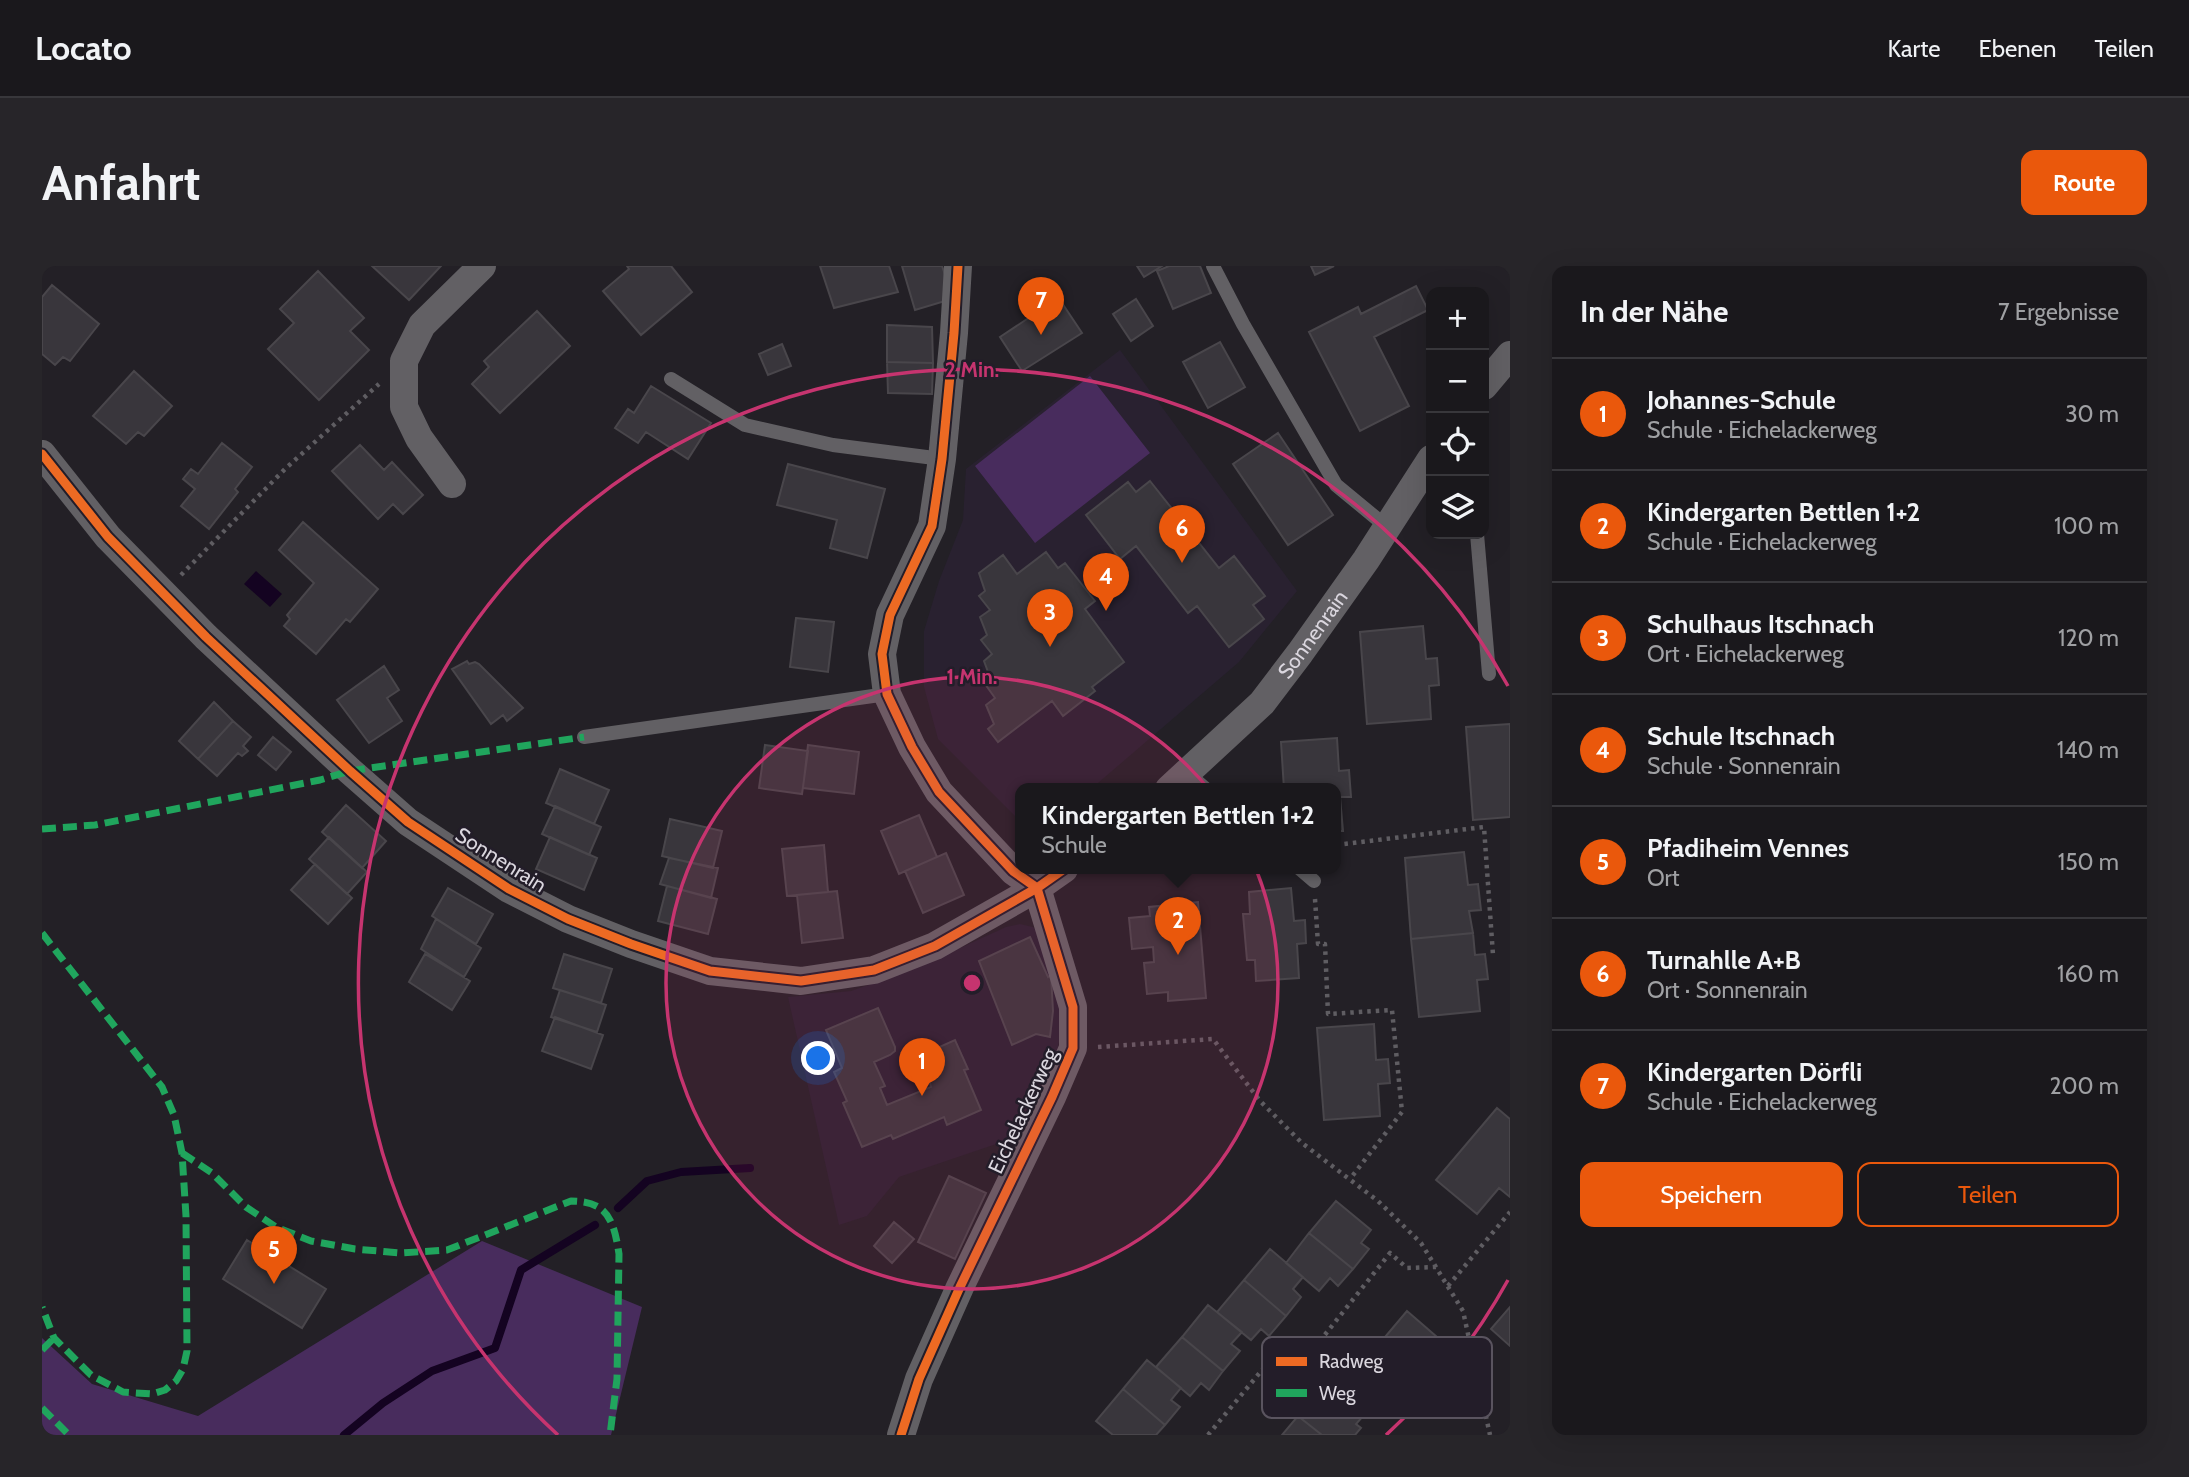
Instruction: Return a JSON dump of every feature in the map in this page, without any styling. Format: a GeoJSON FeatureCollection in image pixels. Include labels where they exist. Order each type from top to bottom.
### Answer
{"type":"FeatureCollection","features":[{"type":"Feature","properties":{"kind":"street"},"geometry":{"type":"LineString","coordinates":[[452,484],[419,438],[404,407],[404,361],[422,325],[482,266]]}},
{"type":"Feature","properties":{"kind":"street"},"geometry":{"type":"LineString","coordinates":[[958,266],[942,459],[932,526],[890,615],[881,654],[887,694],[912,747],[939,792],[1015,872]]}},
{"type":"Feature","properties":{"kind":"street"},"geometry":{"type":"LineString","coordinates":[[1489,380],[1510,355]]}},
{"type":"Feature","properties":{"kind":"street","name":"Sonnenrain"},"geometry":{"type":"LineString","coordinates":[[42,454],[108,537],[163,593],[270,696],[408,822],[509,889],[568,919],[710,971],[801,981],[874,970],[935,946],[1037,888],[1056,874]]}},
{"type":"Feature","properties":{"kind":"street","name":"Sonnenrain"},"geometry":{"type":"LineString","coordinates":[[1187,783],[1262,703],[1300,653],[1426,469]]}},
{"type":"Feature","properties":{"kind":"street"},"geometry":{"type":"LineString","coordinates":[[1017,874],[1037,888]]}},
{"type":"Feature","properties":{"kind":"street","name":"Eichelackerweg"},"geometry":{"type":"LineString","coordinates":[[901,1435],[919,1379],[1073,1048],[1073,1007],[1037,888]]}},
{"type":"Feature","properties":{"kind":"lane"},"geometry":{"type":"LineString","coordinates":[[1213,266],[1243,324],[1336,485],[1387,527]]}},
{"type":"Feature","properties":{"kind":"lane"},"geometry":{"type":"LineString","coordinates":[[671,379],[745,425],[833,445],[942,459]]}},
{"type":"Feature","properties":{"kind":"lane"},"geometry":{"type":"LineString","coordinates":[[1476,539],[1489,674]]}},
{"type":"Feature","properties":{"kind":"lane"},"geometry":{"type":"LineString","coordinates":[[584,737],[887,694]]}},
{"type":"Feature","properties":{"kind":"lane"},"geometry":{"type":"LineString","coordinates":[[1306,874],[1314,881]]}},
{"type":"Feature","properties":{"kind":"path"},"geometry":{"type":"LineString","coordinates":[[163,593],[285,469],[404,361]]}},
{"type":"Feature","properties":{"kind":"path"},"geometry":{"type":"LineString","coordinates":[[1341,844],[1484,827],[1493,956]]}},
{"type":"Feature","properties":{"kind":"path"},"geometry":{"type":"LineString","coordinates":[[1314,881],[1318,944],[1325,944],[1328,1014],[1392,1010],[1402,1112],[1350,1179]]}},
{"type":"Feature","properties":{"kind":"path"},"geometry":{"type":"LineString","coordinates":[[1073,1048],[1213,1039],[1260,1101],[1301,1143],[1377,1200],[1421,1243],[1463,1311],[1469,1337]]}},
{"type":"Feature","properties":{"kind":"path"},"geometry":{"type":"LineString","coordinates":[[1448,1286],[1510,1212]]}},
{"type":"Feature","properties":{"kind":"path"},"geometry":{"type":"LineString","coordinates":[[1323,1337],[1390,1253],[1407,1268],[1436,1267]]}},
{"type":"Feature","properties":{"kind":"path"},"geometry":{"type":"LineString","coordinates":[[1208,1435],[1262,1370]]}},
{"type":"Feature","properties":{"kind":"shaded area"},"geometry":{"type":"Polygon","coordinates":[[[1120,350],[1297,591],[1239,662],[1098,783],[1015,783],[1015,816],[938,739],[924,687],[924,631],[939,581],[963,520],[966,469],[1120,350]]]}},
{"type":"Feature","properties":{"kind":"shaded area"},"geometry":{"type":"Polygon","coordinates":[[[1090,376],[1150,453],[1035,543],[975,466],[1090,376]]]}},
{"type":"Feature","properties":{"kind":"shaded area"},"geometry":{"type":"Polygon","coordinates":[[[256,571],[282,594],[270,607],[244,584],[256,571]]]}},
{"type":"Feature","properties":{"kind":"shaded area"},"geometry":{"type":"Polygon","coordinates":[[[1020,924],[1033,927],[1045,940],[1065,1006],[1057,1054],[1011,1139],[899,1177],[867,1216],[839,1225],[788,997],[851,991],[914,969],[1006,927],[1020,924]]]}},
{"type":"Feature","properties":{"kind":"shaded area"},"geometry":{"type":"Polygon","coordinates":[[[482,1241],[642,1307],[611,1435],[42,1435],[42,1338],[92,1384],[198,1416],[482,1241]]]}},
{"type":"Feature","properties":{"kind":"building"},"geometry":{"type":"Polygon","coordinates":[[[372,266],[441,266],[409,300],[372,266]]]}},
{"type":"Feature","properties":{"kind":"building"},"geometry":{"type":"Polygon","coordinates":[[[627,266],[671,266],[692,292],[641,335],[603,291],[629,269],[627,266]]]}},
{"type":"Feature","properties":{"kind":"building"},"geometry":{"type":"Polygon","coordinates":[[[820,266],[889,266],[898,292],[834,308],[820,266]]]}},
{"type":"Feature","properties":{"kind":"building"},"geometry":{"type":"Polygon","coordinates":[[[902,266],[942,266],[946,278],[945,301],[915,310],[902,266]]]}},
{"type":"Feature","properties":{"kind":"building"},"geometry":{"type":"Polygon","coordinates":[[[1137,266],[1162,266],[1144,277],[1137,266]]]}},
{"type":"Feature","properties":{"kind":"building"},"geometry":{"type":"Polygon","coordinates":[[[1169,266],[1200,266],[1211,293],[1173,309],[1157,271],[1169,266]]]}},
{"type":"Feature","properties":{"kind":"building"},"geometry":{"type":"Polygon","coordinates":[[[1311,266],[1334,266],[1315,275],[1311,266]]]}},
{"type":"Feature","properties":{"kind":"building"},"geometry":{"type":"Polygon","coordinates":[[[318,271],[364,318],[350,331],[369,350],[319,400],[268,349],[294,323],[280,309],[318,271]]]}},
{"type":"Feature","properties":{"kind":"building"},"geometry":{"type":"Polygon","coordinates":[[[52,285],[99,324],[70,361],[63,357],[55,365],[42,354],[42,297],[52,285]]]}},
{"type":"Feature","properties":{"kind":"building"},"geometry":{"type":"Polygon","coordinates":[[[1416,286],[1426,306],[1426,311],[1374,337],[1409,406],[1360,431],[1309,332],[1358,307],[1361,314],[1416,286]]]}},
{"type":"Feature","properties":{"kind":"building"},"geometry":{"type":"Polygon","coordinates":[[[1136,299],[1153,326],[1131,341],[1113,314],[1136,299]]]}},
{"type":"Feature","properties":{"kind":"building"},"geometry":{"type":"Polygon","coordinates":[[[1060,300],[1082,333],[1022,371],[1000,337],[1060,300]]]}},
{"type":"Feature","properties":{"kind":"building"},"geometry":{"type":"Polygon","coordinates":[[[537,311],[570,346],[500,413],[472,384],[489,367],[484,361],[537,311]]]}},
{"type":"Feature","properties":{"kind":"building"},"geometry":{"type":"Polygon","coordinates":[[[887,325],[932,327],[933,363],[887,362],[887,325]]]}},
{"type":"Feature","properties":{"kind":"building"},"geometry":{"type":"Polygon","coordinates":[[[1220,342],[1245,387],[1208,408],[1183,362],[1220,342]]]}},
{"type":"Feature","properties":{"kind":"building"},"geometry":{"type":"Polygon","coordinates":[[[782,344],[791,366],[768,375],[759,354],[782,344]]]}},
{"type":"Feature","properties":{"kind":"building"},"geometry":{"type":"Polygon","coordinates":[[[887,362],[933,363],[932,394],[888,393],[887,362]]]}},
{"type":"Feature","properties":{"kind":"building"},"geometry":{"type":"Polygon","coordinates":[[[134,371],[172,406],[144,436],[138,432],[126,444],[93,416],[134,371]]]}},
{"type":"Feature","properties":{"kind":"building"},"geometry":{"type":"Polygon","coordinates":[[[651,386],[711,423],[688,459],[646,432],[638,443],[615,428],[628,409],[634,413],[651,386]]]}},
{"type":"Feature","properties":{"kind":"building"},"geometry":{"type":"Polygon","coordinates":[[[1278,433],[1333,515],[1288,545],[1233,464],[1278,433]]]}},
{"type":"Feature","properties":{"kind":"building"},"geometry":{"type":"Polygon","coordinates":[[[222,443],[252,467],[235,489],[238,492],[209,529],[181,506],[195,489],[183,479],[191,469],[198,474],[222,443]]]}},
{"type":"Feature","properties":{"kind":"building"},"geometry":{"type":"Polygon","coordinates":[[[360,445],[384,470],[392,462],[423,495],[403,514],[393,504],[378,519],[332,471],[360,445]]]}},
{"type":"Feature","properties":{"kind":"building"},"geometry":{"type":"Polygon","coordinates":[[[788,464],[885,489],[867,558],[830,548],[837,520],[777,505],[788,464]]]}},
{"type":"Feature","properties":{"kind":"building"},"geometry":{"type":"Polygon","coordinates":[[[1150,481],[1219,568],[1234,556],[1265,596],[1253,605],[1264,619],[1229,647],[1197,606],[1188,613],[1136,546],[1120,559],[1086,515],[1128,482],[1136,492],[1150,481]]]}},
{"type":"Feature","properties":{"kind":"building"},"geometry":{"type":"Polygon","coordinates":[[[303,522],[378,589],[350,622],[346,619],[316,654],[284,626],[290,619],[287,615],[314,583],[279,550],[303,522]]]}},
{"type":"Feature","properties":{"kind":"building"},"geometry":{"type":"Polygon","coordinates":[[[1046,552],[1058,568],[1065,563],[1095,601],[1085,609],[1124,662],[1092,687],[1095,691],[1063,716],[1052,701],[998,742],[988,729],[994,724],[986,705],[995,698],[985,684],[991,680],[984,661],[992,654],[981,640],[987,635],[980,617],[990,610],[979,596],[985,591],[979,573],[1003,555],[1017,574],[1046,552]]]}},
{"type":"Feature","properties":{"kind":"building"},"geometry":{"type":"Polygon","coordinates":[[[796,618],[834,622],[828,672],[790,667],[796,618]]]}},
{"type":"Feature","properties":{"kind":"building"},"geometry":{"type":"Polygon","coordinates":[[[1423,626],[1426,659],[1437,658],[1439,685],[1429,686],[1431,719],[1367,724],[1360,632],[1423,626]]]}},
{"type":"Feature","properties":{"kind":"building"},"geometry":{"type":"Polygon","coordinates":[[[467,661],[469,664],[479,664],[523,708],[507,721],[503,715],[491,724],[452,669],[467,661]]]}},
{"type":"Feature","properties":{"kind":"building"},"geometry":{"type":"Polygon","coordinates":[[[384,666],[399,690],[387,698],[402,721],[369,743],[337,700],[384,666]]]}},
{"type":"Feature","properties":{"kind":"building"},"geometry":{"type":"Polygon","coordinates":[[[214,702],[233,721],[198,759],[179,741],[214,702]]]}},
{"type":"Feature","properties":{"kind":"building"},"geometry":{"type":"Polygon","coordinates":[[[233,721],[251,737],[243,746],[248,751],[242,756],[238,753],[217,776],[198,759],[233,721]]]}},
{"type":"Feature","properties":{"kind":"building"},"geometry":{"type":"Polygon","coordinates":[[[1510,724],[1510,817],[1473,820],[1466,727],[1510,724]]]}},
{"type":"Feature","properties":{"kind":"building"},"geometry":{"type":"Polygon","coordinates":[[[273,737],[291,752],[276,770],[258,755],[273,737]]]}},
{"type":"Feature","properties":{"kind":"building"},"geometry":{"type":"Polygon","coordinates":[[[1337,738],[1339,771],[1349,770],[1351,797],[1341,797],[1341,783],[1284,783],[1281,742],[1337,738]]]}},
{"type":"Feature","properties":{"kind":"building"},"geometry":{"type":"Polygon","coordinates":[[[765,745],[808,751],[802,794],[759,788],[765,745]]]}},
{"type":"Feature","properties":{"kind":"building"},"geometry":{"type":"Polygon","coordinates":[[[808,745],[859,752],[854,794],[803,788],[808,745]]]}},
{"type":"Feature","properties":{"kind":"building"},"geometry":{"type":"Polygon","coordinates":[[[560,769],[609,790],[594,824],[546,803],[560,769]]]}},
{"type":"Feature","properties":{"kind":"building"},"geometry":{"type":"Polygon","coordinates":[[[346,805],[386,841],[362,868],[322,832],[346,805]]]}},
{"type":"Feature","properties":{"kind":"building"},"geometry":{"type":"Polygon","coordinates":[[[555,806],[601,827],[589,855],[542,834],[555,806]]]}},
{"type":"Feature","properties":{"kind":"building"},"geometry":{"type":"Polygon","coordinates":[[[919,815],[937,857],[899,874],[881,831],[919,815]]]}},
{"type":"Feature","properties":{"kind":"building"},"geometry":{"type":"Polygon","coordinates":[[[670,819],[722,831],[713,868],[662,856],[670,819]]]}},
{"type":"Feature","properties":{"kind":"building"},"geometry":{"type":"Polygon","coordinates":[[[329,837],[367,872],[347,894],[309,859],[329,837]]]}},
{"type":"Feature","properties":{"kind":"building"},"geometry":{"type":"Polygon","coordinates":[[[550,837],[597,858],[584,890],[536,869],[550,837]]]}},
{"type":"Feature","properties":{"kind":"building"},"geometry":{"type":"Polygon","coordinates":[[[824,845],[828,892],[787,896],[782,849],[824,845]]]}},
{"type":"Feature","properties":{"kind":"building"},"geometry":{"type":"Polygon","coordinates":[[[1464,852],[1468,885],[1478,884],[1481,910],[1469,911],[1473,933],[1411,939],[1405,858],[1464,852]]]}},
{"type":"Feature","properties":{"kind":"building"},"geometry":{"type":"Polygon","coordinates":[[[946,853],[964,895],[923,913],[905,871],[946,853]]]}},
{"type":"Feature","properties":{"kind":"building"},"geometry":{"type":"Polygon","coordinates":[[[669,858],[718,868],[711,898],[660,884],[669,858]]]}},
{"type":"Feature","properties":{"kind":"building"},"geometry":{"type":"Polygon","coordinates":[[[315,864],[352,898],[328,924],[291,890],[315,864]]]}},
{"type":"Feature","properties":{"kind":"building"},"geometry":{"type":"Polygon","coordinates":[[[667,886],[717,899],[708,934],[658,921],[667,886]]]}},
{"type":"Feature","properties":{"kind":"building"},"geometry":{"type":"Polygon","coordinates":[[[448,888],[493,914],[476,944],[432,916],[448,888]]]}},
{"type":"Feature","properties":{"kind":"building"},"geometry":{"type":"Polygon","coordinates":[[[1291,888],[1294,921],[1305,920],[1306,943],[1297,944],[1299,978],[1256,981],[1255,960],[1247,960],[1243,914],[1250,914],[1249,892],[1291,888]]]}},
{"type":"Feature","properties":{"kind":"building"},"geometry":{"type":"Polygon","coordinates":[[[837,891],[843,938],[802,943],[797,895],[837,891]]]}},
{"type":"Feature","properties":{"kind":"building"},"geometry":{"type":"Polygon","coordinates":[[[1198,902],[1206,998],[1168,1001],[1168,992],[1147,994],[1144,963],[1154,962],[1153,947],[1132,949],[1129,918],[1150,916],[1149,907],[1198,902]]]}},
{"type":"Feature","properties":{"kind":"building"},"geometry":{"type":"Polygon","coordinates":[[[436,919],[481,948],[464,977],[421,949],[436,919]]]}},
{"type":"Feature","properties":{"kind":"building"},"geometry":{"type":"Polygon","coordinates":[[[1473,933],[1475,955],[1485,954],[1488,979],[1477,980],[1480,1011],[1419,1017],[1411,939],[1473,933]]]}},
{"type":"Feature","properties":{"kind":"building"},"geometry":{"type":"Polygon","coordinates":[[[1030,937],[1048,977],[1051,975],[1053,1011],[1050,1037],[1036,1034],[1012,1045],[979,961],[1030,937]]]}},
{"type":"Feature","properties":{"kind":"building"},"geometry":{"type":"Polygon","coordinates":[[[425,954],[470,981],[452,1010],[409,982],[425,954]]]}},
{"type":"Feature","properties":{"kind":"building"},"geometry":{"type":"Polygon","coordinates":[[[564,954],[612,969],[601,1003],[553,988],[564,954]]]}},
{"type":"Feature","properties":{"kind":"building"},"geometry":{"type":"Polygon","coordinates":[[[560,990],[606,1005],[597,1032],[551,1017],[560,990]]]}},
{"type":"Feature","properties":{"kind":"building"},"geometry":{"type":"Polygon","coordinates":[[[878,1008],[895,1047],[895,1051],[890,1055],[874,1062],[885,1086],[880,1088],[887,1105],[931,1087],[929,1079],[935,1073],[926,1053],[955,1040],[981,1110],[947,1125],[944,1117],[893,1139],[891,1135],[862,1147],[843,1103],[847,1101],[834,1072],[842,1068],[826,1030],[878,1008]]]}},
{"type":"Feature","properties":{"kind":"building"},"geometry":{"type":"Polygon","coordinates":[[[555,1017],[603,1035],[591,1069],[542,1051],[555,1017]]]}},
{"type":"Feature","properties":{"kind":"building"},"geometry":{"type":"Polygon","coordinates":[[[1374,1024],[1376,1060],[1388,1059],[1390,1083],[1378,1084],[1380,1116],[1324,1120],[1317,1028],[1374,1024]]]}},
{"type":"Feature","properties":{"kind":"building"},"geometry":{"type":"Polygon","coordinates":[[[1497,1108],[1510,1119],[1510,1197],[1499,1188],[1477,1214],[1436,1180],[1497,1108]]]}},
{"type":"Feature","properties":{"kind":"building"},"geometry":{"type":"Polygon","coordinates":[[[949,1176],[986,1193],[955,1259],[918,1242],[949,1176]]]}},
{"type":"Feature","properties":{"kind":"building"},"geometry":{"type":"Polygon","coordinates":[[[1336,1201],[1371,1230],[1361,1243],[1369,1249],[1353,1269],[1309,1233],[1336,1201]]]}},
{"type":"Feature","properties":{"kind":"building"},"geometry":{"type":"Polygon","coordinates":[[[894,1222],[914,1239],[892,1263],[874,1246],[894,1222]]]}},
{"type":"Feature","properties":{"kind":"building"},"geometry":{"type":"Polygon","coordinates":[[[1309,1233],[1353,1269],[1338,1286],[1330,1278],[1319,1291],[1286,1263],[1309,1233]]]}},
{"type":"Feature","properties":{"kind":"building"},"geometry":{"type":"Polygon","coordinates":[[[247,1240],[326,1289],[302,1328],[223,1279],[247,1240]]]}},
{"type":"Feature","properties":{"kind":"building"},"geometry":{"type":"Polygon","coordinates":[[[1270,1249],[1303,1277],[1293,1289],[1301,1297],[1286,1316],[1244,1280],[1270,1249]]]}},
{"type":"Feature","properties":{"kind":"building"},"geometry":{"type":"Polygon","coordinates":[[[1244,1280],[1286,1316],[1269,1336],[1261,1329],[1251,1340],[1217,1312],[1244,1280]]]}},
{"type":"Feature","properties":{"kind":"building"},"geometry":{"type":"Polygon","coordinates":[[[1208,1305],[1242,1332],[1231,1344],[1240,1351],[1223,1371],[1182,1337],[1208,1305]]]}},
{"type":"Feature","properties":{"kind":"building"},"geometry":{"type":"Polygon","coordinates":[[[1510,1307],[1510,1346],[1491,1329],[1510,1307]]]}},
{"type":"Feature","properties":{"kind":"building"},"geometry":{"type":"Polygon","coordinates":[[[1407,1311],[1437,1337],[1385,1337],[1407,1311]]]}},
{"type":"Feature","properties":{"kind":"building"},"geometry":{"type":"Polygon","coordinates":[[[1182,1337],[1223,1371],[1209,1390],[1201,1383],[1190,1396],[1156,1367],[1182,1337]]]}},
{"type":"Feature","properties":{"kind":"building"},"geometry":{"type":"Polygon","coordinates":[[[1147,1360],[1181,1388],[1171,1400],[1180,1407],[1165,1425],[1123,1389],[1147,1360]]]}},
{"type":"Feature","properties":{"kind":"building"},"geometry":{"type":"Polygon","coordinates":[[[1123,1389],[1165,1425],[1156,1435],[1113,1435],[1096,1421],[1123,1389]]]}},
{"type":"Feature","properties":{"kind":"building"},"geometry":{"type":"Polygon","coordinates":[[[1296,1418],[1301,1418],[1322,1435],[1282,1435],[1296,1418]]]}},
{"type":"Feature","properties":{"kind":"building"},"geometry":{"type":"Polygon","coordinates":[[[1301,1418],[1361,1418],[1356,1424],[1361,1428],[1355,1435],[1322,1435],[1301,1418]]]}},
{"type":"Feature","properties":{"kind":"waterway"},"geometry":{"type":"LineString","coordinates":[[618,1208],[647,1181],[681,1172],[750,1168]]}},
{"type":"Feature","properties":{"kind":"waterway"},"geometry":{"type":"LineString","coordinates":[[344,1435],[383,1403],[432,1371],[495,1348],[521,1270],[595,1225]]}},
{"type":"Feature","properties":{"kind":"marked path"},"geometry":{"type":"LineString","coordinates":[[42,829],[95,825],[320,780],[350,771],[584,737]]}},
{"type":"Feature","properties":{"kind":"marked path"},"geometry":{"type":"LineString","coordinates":[[42,933],[162,1087],[174,1115],[182,1153],[186,1216],[187,1351],[183,1369],[176,1381],[165,1390],[152,1394],[123,1392],[91,1375],[54,1338],[42,1307]]}},
{"type":"Feature","properties":{"kind":"marked path"},"geometry":{"type":"LineString","coordinates":[[182,1153],[212,1173],[246,1207],[276,1227],[311,1241],[355,1249],[401,1253],[447,1250],[571,1201],[583,1202],[601,1209],[615,1232],[619,1254],[617,1379],[610,1435]]}},
{"type":"Feature","properties":{"kind":"marked path"},"geometry":{"type":"LineString","coordinates":[[42,1350],[54,1338]]}},
{"type":"Feature","properties":{"kind":"marked path"},"geometry":{"type":"LineString","coordinates":[[42,1408],[69,1435]]}},
{"type":"Feature","properties":{"kind":"cycle path"},"geometry":{"type":"LineString","coordinates":[[958,266],[942,459],[932,526],[890,615],[882,654],[887,694],[912,747],[939,792],[1015,872]]}},
{"type":"Feature","properties":{"kind":"cycle path"},"geometry":{"type":"LineString","coordinates":[[42,454],[108,537],[206,637],[350,771],[408,822],[509,889],[568,919],[710,971],[801,981],[874,970],[935,946],[1057,874]]}},
{"type":"Feature","properties":{"kind":"cycle path"},"geometry":{"type":"LineString","coordinates":[[901,1435],[919,1379],[1073,1048],[1073,1007],[1037,888],[1017,874]]}},
{"type":"Feature","properties":{"kind":"place","name":"Kindergarten Dörfli"},"geometry":{"type":"Point","coordinates":[1041,335]}},
{"type":"Feature","properties":{"kind":"place","name":"Turnahlle A+B"},"geometry":{"type":"Point","coordinates":[1182,563]}},
{"type":"Feature","properties":{"kind":"place","name":"Schule Itschnach"},"geometry":{"type":"Point","coordinates":[1106,611]}},
{"type":"Feature","properties":{"kind":"place","name":"Schulhaus Itschnach"},"geometry":{"type":"Point","coordinates":[1050,647]}},
{"type":"Feature","properties":{"kind":"place","name":"Kindergarten Bettlen 1+2"},"geometry":{"type":"Point","coordinates":[1178,955]}},
{"type":"Feature","properties":{"kind":"place","name":"Johannes-Schule"},"geometry":{"type":"Point","coordinates":[922,1096]}},
{"type":"Feature","properties":{"kind":"place","name":"Pfadiheim Vennes"},"geometry":{"type":"Point","coordinates":[274,1284]}}]}
